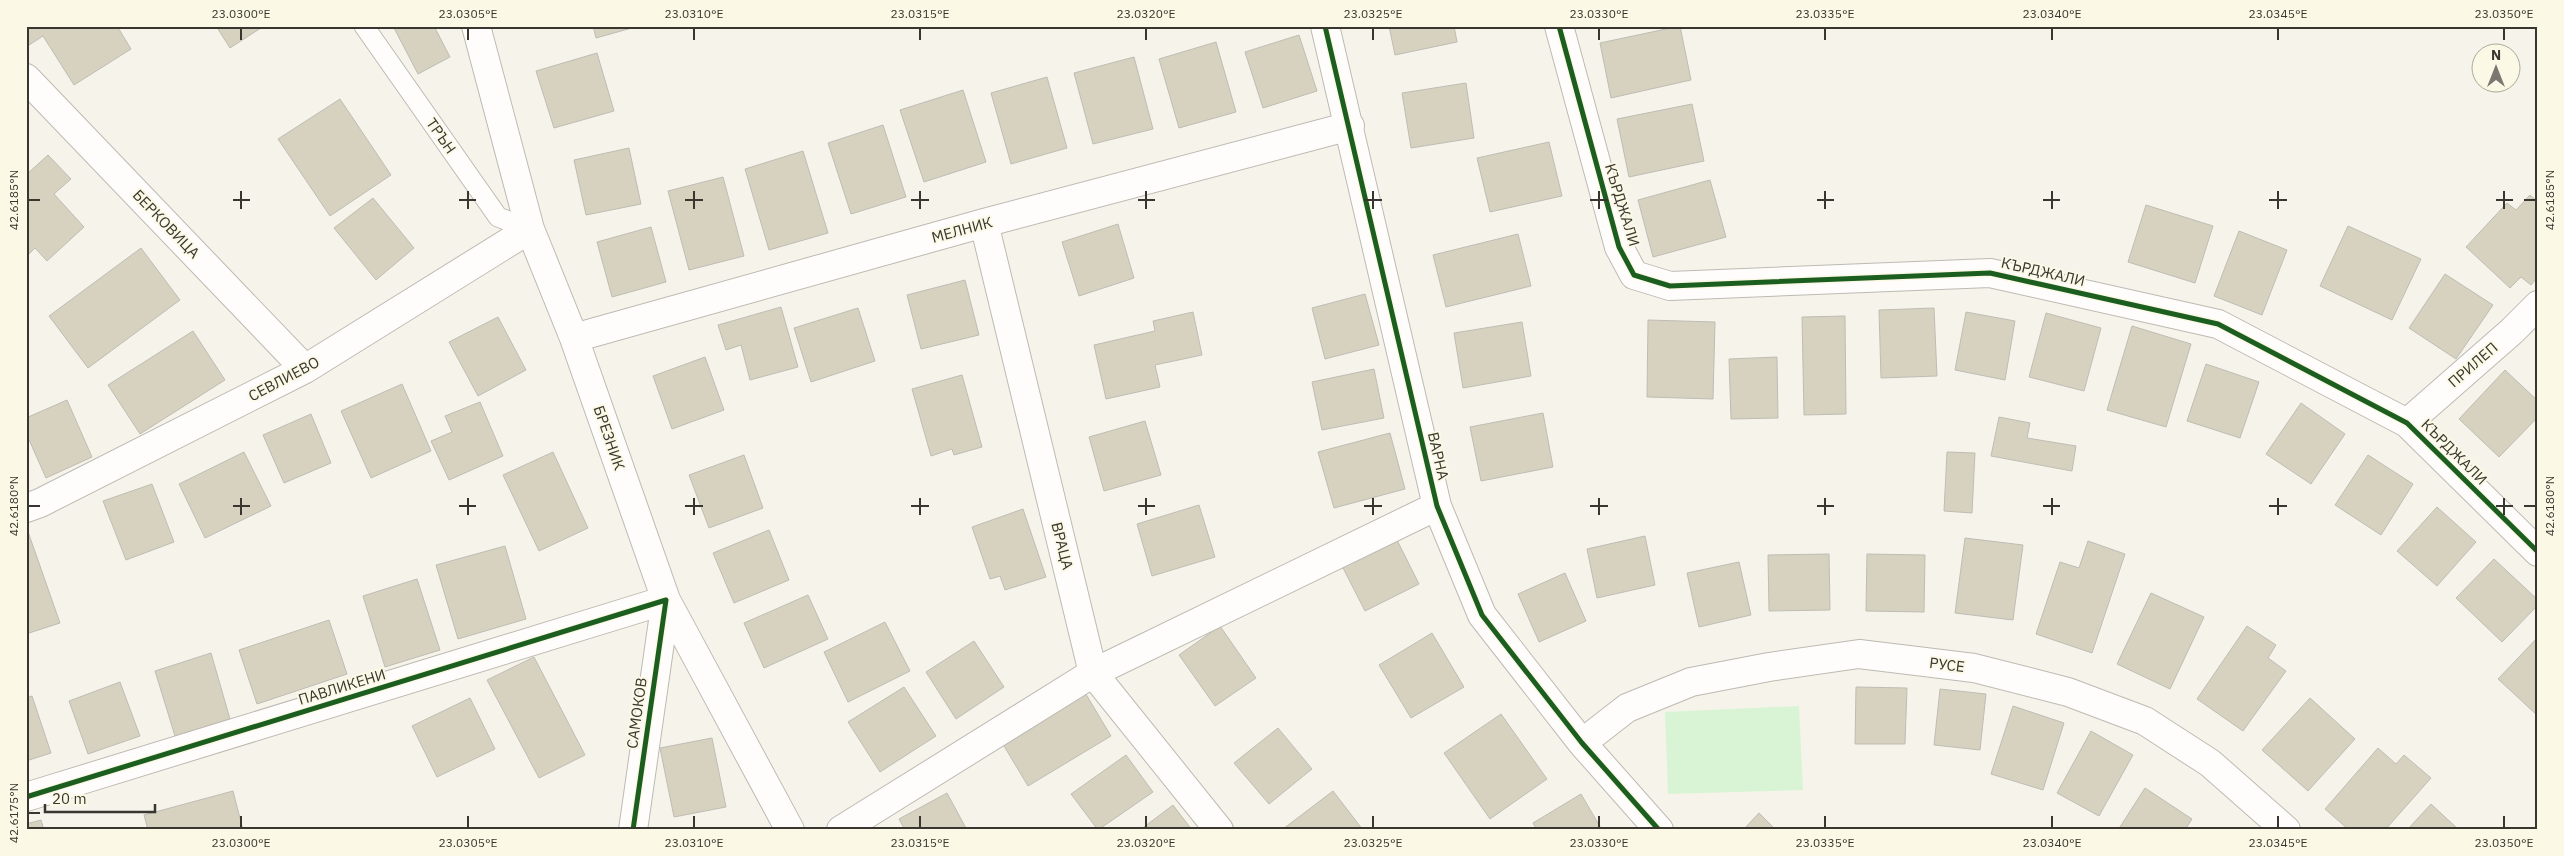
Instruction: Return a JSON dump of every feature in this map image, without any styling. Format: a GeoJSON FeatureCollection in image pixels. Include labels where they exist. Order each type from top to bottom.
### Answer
{"type":"FeatureCollection","features":[{"type":"Feature","properties":{"kind":"street","name":"БРЕЗНИК"},"geometry":{"type":"LineString","coordinates":[[476,26],[530,229],[574,338],[666,600],[790,830]]}},
{"type":"Feature","properties":{"kind":"street","name":"ВАРНА"},"geometry":{"type":"LineString","coordinates":[[1325,26],[1350,126],[1437,506],[1482,615],[1582,743],[1659,830]]}},
{"type":"Feature","properties":{"kind":"street","name":"КЪРДЖАЛИ"},"geometry":{"type":"LineString","coordinates":[[1559,26],[1620,247],[1634,275],[1670,286],[1990,273],[2218,324],[2407,423],[2538,552]]}},
{"type":"Feature","properties":{"kind":"street","name":"БЕРКОВИЦА"},"geometry":{"type":"LineString","coordinates":[[26,78],[305,369]]}},
{"type":"Feature","properties":{"kind":"street","name":"МЕЛНИК"},"geometry":{"type":"LineString","coordinates":[[574,338],[984,223],[1350,126]]}},
{"type":"Feature","properties":{"kind":"street","name":"ВРАЦА"},"geometry":{"type":"LineString","coordinates":[[984,223],[1093,673],[1219,830]]}},
{"type":"Feature","properties":{"kind":"street","name":"СЕВЛИЕВО"},"geometry":{"type":"LineString","coordinates":[[26,508],[40,503],[305,369],[530,229]]}},
{"type":"Feature","properties":{"kind":"street","name":"ПРИЛЕП"},"geometry":{"type":"LineString","coordinates":[[2407,423],[2512,331],[2538,305]]}},
{"type":"Feature","properties":{"kind":"street"},"geometry":{"type":"LineString","coordinates":[[841,830],[1093,673],[1437,506]]}},
{"type":"Feature","properties":{"kind":"street","name":"ПАВЛИКЕНИ"},"geometry":{"type":"LineString","coordinates":[[26,797],[666,600]]}},
{"type":"Feature","properties":{"kind":"street","name":"САМОКОВ"},"geometry":{"type":"LineString","coordinates":[[633,830],[666,600]]}},
{"type":"Feature","properties":{"kind":"street","name":"РУСЕ"},"geometry":{"type":"LineString","coordinates":[[1582,743],[1627,708],[1690,682],[1859,654],[1974,668],[2068,692],[2145,722],[2210,763],[2286,830]]}},
{"type":"Feature","properties":{"kind":"lane","name":"ТРЪН"},"geometry":{"type":"LineString","coordinates":[[364,26],[498,217],[530,229]]}},
{"type":"Feature","properties":{"kind":"green space"},"geometry":{"type":"Polygon","coordinates":[[[1799,706],[1803,790],[1668,794],[1665,712],[1799,706]]]}},
{"type":"Feature","properties":{"kind":"building"},"geometry":{"type":"Polygon","coordinates":[[[26,26],[117,26],[131,49],[74,85],[43,36],[26,47],[26,26]]]}},
{"type":"Feature","properties":{"kind":"building"},"geometry":{"type":"Polygon","coordinates":[[[216,26],[264,26],[230,48],[216,26]]]}},
{"type":"Feature","properties":{"kind":"building"},"geometry":{"type":"Polygon","coordinates":[[[393,26],[434,26],[450,57],[418,74],[393,26]]]}},
{"type":"Feature","properties":{"kind":"building"},"geometry":{"type":"Polygon","coordinates":[[[593,26],[639,26],[596,38],[593,26]]]}},
{"type":"Feature","properties":{"kind":"building"},"geometry":{"type":"Polygon","coordinates":[[[1389,26],[1454,26],[1457,42],[1395,55],[1389,26]]]}},
{"type":"Feature","properties":{"kind":"building"},"geometry":{"type":"Polygon","coordinates":[[[1680,26],[1691,80],[1611,98],[1600,43],[1680,26]]]}},
{"type":"Feature","properties":{"kind":"building"},"geometry":{"type":"Polygon","coordinates":[[[1299,35],[1317,91],[1263,108],[1245,52],[1299,35]]]}},
{"type":"Feature","properties":{"kind":"building"},"geometry":{"type":"Polygon","coordinates":[[[1216,42],[1236,112],[1179,128],[1159,59],[1216,42]]]}},
{"type":"Feature","properties":{"kind":"building"},"geometry":{"type":"Polygon","coordinates":[[[597,53],[614,111],[554,128],[536,71],[597,53]]]}},
{"type":"Feature","properties":{"kind":"building"},"geometry":{"type":"Polygon","coordinates":[[[1134,57],[1153,129],[1093,144],[1074,73],[1134,57]]]}},
{"type":"Feature","properties":{"kind":"building"},"geometry":{"type":"Polygon","coordinates":[[[1047,77],[1067,148],[1011,164],[991,93],[1047,77]]]}},
{"type":"Feature","properties":{"kind":"building"},"geometry":{"type":"Polygon","coordinates":[[[1466,83],[1474,138],[1411,148],[1402,93],[1466,83]]]}},
{"type":"Feature","properties":{"kind":"building"},"geometry":{"type":"Polygon","coordinates":[[[963,90],[986,162],[924,182],[900,110],[963,90]]]}},
{"type":"Feature","properties":{"kind":"building"},"geometry":{"type":"Polygon","coordinates":[[[340,99],[391,175],[330,216],[278,139],[340,99]]]}},
{"type":"Feature","properties":{"kind":"building"},"geometry":{"type":"Polygon","coordinates":[[[1692,104],[1704,161],[1629,177],[1617,119],[1692,104]]]}},
{"type":"Feature","properties":{"kind":"building"},"geometry":{"type":"Polygon","coordinates":[[[883,125],[906,197],[851,214],[828,143],[883,125]]]}},
{"type":"Feature","properties":{"kind":"building"},"geometry":{"type":"Polygon","coordinates":[[[1549,142],[1562,196],[1490,212],[1477,158],[1549,142]]]}},
{"type":"Feature","properties":{"kind":"building"},"geometry":{"type":"Polygon","coordinates":[[[629,148],[641,204],[586,215],[574,160],[629,148]]]}},
{"type":"Feature","properties":{"kind":"building"},"geometry":{"type":"Polygon","coordinates":[[[803,151],[828,233],[769,250],[745,169],[803,151]]]}},
{"type":"Feature","properties":{"kind":"building"},"geometry":{"type":"Polygon","coordinates":[[[48,155],[71,179],[54,194],[84,227],[47,261],[35,248],[26,257],[26,175],[48,155]]]}},
{"type":"Feature","properties":{"kind":"building"},"geometry":{"type":"Polygon","coordinates":[[[723,177],[744,256],[689,270],[668,191],[723,177]]]}},
{"type":"Feature","properties":{"kind":"building"},"geometry":{"type":"Polygon","coordinates":[[[1710,180],[1726,237],[1653,257],[1638,200],[1710,180]]]}},
{"type":"Feature","properties":{"kind":"building"},"geometry":{"type":"Polygon","coordinates":[[[2530,195],[2538,202],[2538,277],[2531,285],[2521,277],[2510,288],[2466,247],[2507,203],[2516,210],[2530,195]]]}},
{"type":"Feature","properties":{"kind":"building"},"geometry":{"type":"Polygon","coordinates":[[[373,198],[414,248],[376,280],[334,228],[373,198]]]}},
{"type":"Feature","properties":{"kind":"building"},"geometry":{"type":"Polygon","coordinates":[[[2146,205],[2213,226],[2195,283],[2128,262],[2146,205]]]}},
{"type":"Feature","properties":{"kind":"building"},"geometry":{"type":"Polygon","coordinates":[[[1118,224],[1134,278],[1079,296],[1062,242],[1118,224]]]}},
{"type":"Feature","properties":{"kind":"building"},"geometry":{"type":"Polygon","coordinates":[[[2348,226],[2421,259],[2392,320],[2320,286],[2348,226]]]}},
{"type":"Feature","properties":{"kind":"building"},"geometry":{"type":"Polygon","coordinates":[[[651,227],[666,282],[612,297],[597,242],[651,227]]]}},
{"type":"Feature","properties":{"kind":"building"},"geometry":{"type":"Polygon","coordinates":[[[2239,231],[2287,250],[2262,315],[2214,296],[2239,231]]]}},
{"type":"Feature","properties":{"kind":"building"},"geometry":{"type":"Polygon","coordinates":[[[1518,234],[1531,286],[1446,307],[1433,255],[1518,234]]]}},
{"type":"Feature","properties":{"kind":"building"},"geometry":{"type":"Polygon","coordinates":[[[141,248],[180,300],[88,368],[49,316],[141,248]]]}},
{"type":"Feature","properties":{"kind":"building"},"geometry":{"type":"Polygon","coordinates":[[[2445,274],[2493,305],[2456,359],[2409,328],[2445,274]]]}},
{"type":"Feature","properties":{"kind":"building"},"geometry":{"type":"Polygon","coordinates":[[[965,280],[979,335],[921,349],[907,295],[965,280]]]}},
{"type":"Feature","properties":{"kind":"building"},"geometry":{"type":"Polygon","coordinates":[[[1365,294],[1379,345],[1325,359],[1312,308],[1365,294]]]}},
{"type":"Feature","properties":{"kind":"building"},"geometry":{"type":"Polygon","coordinates":[[[781,307],[798,367],[750,380],[741,345],[726,350],[718,325],[781,307]]]}},
{"type":"Feature","properties":{"kind":"building"},"geometry":{"type":"Polygon","coordinates":[[[858,308],[875,361],[811,382],[794,328],[858,308]]]}},
{"type":"Feature","properties":{"kind":"building"},"geometry":{"type":"Polygon","coordinates":[[[1934,308],[1937,376],[1881,378],[1879,310],[1934,308]]]}},
{"type":"Feature","properties":{"kind":"building"},"geometry":{"type":"Polygon","coordinates":[[[1193,312],[1202,355],[1155,365],[1160,387],[1106,399],[1094,345],[1155,331],[1153,321],[1193,312]]]}},
{"type":"Feature","properties":{"kind":"building"},"geometry":{"type":"Polygon","coordinates":[[[1966,312],[2015,321],[2005,380],[1955,370],[1966,312]]]}},
{"type":"Feature","properties":{"kind":"building"},"geometry":{"type":"Polygon","coordinates":[[[2046,313],[2101,328],[2084,391],[2029,377],[2046,313]]]}},
{"type":"Feature","properties":{"kind":"building"},"geometry":{"type":"Polygon","coordinates":[[[1845,316],[1846,414],[1804,415],[1802,317],[1845,316]]]}},
{"type":"Feature","properties":{"kind":"building"},"geometry":{"type":"Polygon","coordinates":[[[498,317],[526,370],[478,396],[449,342],[498,317]]]}},
{"type":"Feature","properties":{"kind":"building"},"geometry":{"type":"Polygon","coordinates":[[[1648,320],[1715,322],[1713,399],[1647,397],[1648,320]]]}},
{"type":"Feature","properties":{"kind":"building"},"geometry":{"type":"Polygon","coordinates":[[[1522,322],[1531,376],[1463,388],[1454,333],[1522,322]]]}},
{"type":"Feature","properties":{"kind":"building"},"geometry":{"type":"Polygon","coordinates":[[[2132,326],[2191,344],[2166,427],[2107,410],[2132,326]]]}},
{"type":"Feature","properties":{"kind":"building"},"geometry":{"type":"Polygon","coordinates":[[[193,331],[225,380],[140,434],[108,385],[193,331]]]}},
{"type":"Feature","properties":{"kind":"building"},"geometry":{"type":"Polygon","coordinates":[[[705,357],[724,410],[672,429],[653,376],[705,357]]]}},
{"type":"Feature","properties":{"kind":"building"},"geometry":{"type":"Polygon","coordinates":[[[1777,357],[1778,418],[1731,419],[1729,359],[1777,357]]]}},
{"type":"Feature","properties":{"kind":"building"},"geometry":{"type":"Polygon","coordinates":[[[2206,364],[2259,382],[2240,438],[2187,421],[2206,364]]]}},
{"type":"Feature","properties":{"kind":"building"},"geometry":{"type":"Polygon","coordinates":[[[1374,369],[1384,418],[1322,430],[1312,382],[1374,369]]]}},
{"type":"Feature","properties":{"kind":"building"},"geometry":{"type":"Polygon","coordinates":[[[2505,370],[2538,401],[2538,417],[2499,457],[2459,419],[2505,370]]]}},
{"type":"Feature","properties":{"kind":"building"},"geometry":{"type":"Polygon","coordinates":[[[962,375],[982,447],[954,455],[952,449],[931,456],[912,389],[962,375]]]}},
{"type":"Feature","properties":{"kind":"building"},"geometry":{"type":"Polygon","coordinates":[[[402,384],[431,451],[371,478],[341,411],[402,384]]]}},
{"type":"Feature","properties":{"kind":"building"},"geometry":{"type":"Polygon","coordinates":[[[67,400],[92,457],[46,478],[26,433],[26,418],[67,400]]]}},
{"type":"Feature","properties":{"kind":"building"},"geometry":{"type":"Polygon","coordinates":[[[480,402],[503,456],[449,480],[431,441],[452,432],[445,416],[480,402]]]}},
{"type":"Feature","properties":{"kind":"building"},"geometry":{"type":"Polygon","coordinates":[[[2301,403],[2345,434],[2311,484],[2266,454],[2301,403]]]}},
{"type":"Feature","properties":{"kind":"building"},"geometry":{"type":"Polygon","coordinates":[[[1543,413],[1553,467],[1481,481],[1470,427],[1543,413]]]}},
{"type":"Feature","properties":{"kind":"building"},"geometry":{"type":"Polygon","coordinates":[[[311,414],[331,463],[284,483],[263,435],[311,414]]]}},
{"type":"Feature","properties":{"kind":"building"},"geometry":{"type":"Polygon","coordinates":[[[1999,417],[2030,423],[2027,438],[2076,446],[2072,471],[1991,456],[1999,417]]]}},
{"type":"Feature","properties":{"kind":"building"},"geometry":{"type":"Polygon","coordinates":[[[1145,421],[1161,475],[1104,491],[1089,437],[1145,421]]]}},
{"type":"Feature","properties":{"kind":"building"},"geometry":{"type":"Polygon","coordinates":[[[1390,433],[1405,489],[1334,508],[1318,452],[1390,433]]]}},
{"type":"Feature","properties":{"kind":"building"},"geometry":{"type":"Polygon","coordinates":[[[244,452],[271,506],[205,538],[179,484],[244,452]]]}},
{"type":"Feature","properties":{"kind":"building"},"geometry":{"type":"Polygon","coordinates":[[[553,452],[588,528],[539,551],[503,475],[553,452]]]}},
{"type":"Feature","properties":{"kind":"building"},"geometry":{"type":"Polygon","coordinates":[[[1947,452],[1975,453],[1972,513],[1944,511],[1947,452]]]}},
{"type":"Feature","properties":{"kind":"building"},"geometry":{"type":"Polygon","coordinates":[[[744,455],[763,508],[709,528],[689,475],[744,455]]]}},
{"type":"Feature","properties":{"kind":"building"},"geometry":{"type":"Polygon","coordinates":[[[2368,455],[2413,484],[2381,535],[2335,505],[2368,455]]]}},
{"type":"Feature","properties":{"kind":"building"},"geometry":{"type":"Polygon","coordinates":[[[152,484],[174,542],[126,560],[103,501],[152,484]]]}},
{"type":"Feature","properties":{"kind":"building"},"geometry":{"type":"Polygon","coordinates":[[[1199,505],[1215,557],[1152,576],[1137,524],[1199,505]]]}},
{"type":"Feature","properties":{"kind":"building"},"geometry":{"type":"Polygon","coordinates":[[[2437,507],[2476,542],[2437,586],[2397,551],[2437,507]]]}},
{"type":"Feature","properties":{"kind":"building"},"geometry":{"type":"Polygon","coordinates":[[[1023,509],[1046,577],[1005,590],[1000,576],[990,579],[972,527],[1023,509]]]}},
{"type":"Feature","properties":{"kind":"building"},"geometry":{"type":"Polygon","coordinates":[[[26,526],[60,623],[26,634],[26,526]]]}},
{"type":"Feature","properties":{"kind":"building"},"geometry":{"type":"Polygon","coordinates":[[[769,530],[789,580],[734,603],[713,553],[769,530]]]}},
{"type":"Feature","properties":{"kind":"building"},"geometry":{"type":"Polygon","coordinates":[[[1395,536],[1419,584],[1365,611],[1341,564],[1395,536]]]}},
{"type":"Feature","properties":{"kind":"building"},"geometry":{"type":"Polygon","coordinates":[[[1645,536],[1655,585],[1597,598],[1587,549],[1645,536]]]}},
{"type":"Feature","properties":{"kind":"building"},"geometry":{"type":"Polygon","coordinates":[[[1965,538],[2023,545],[2013,620],[1955,613],[1965,538]]]}},
{"type":"Feature","properties":{"kind":"building"},"geometry":{"type":"Polygon","coordinates":[[[2088,541],[2125,554],[2092,653],[2036,634],[2060,562],[2079,568],[2088,541]]]}},
{"type":"Feature","properties":{"kind":"building"},"geometry":{"type":"Polygon","coordinates":[[[505,546],[526,619],[458,639],[436,565],[505,546]]]}},
{"type":"Feature","properties":{"kind":"building"},"geometry":{"type":"Polygon","coordinates":[[[1829,554],[1830,610],[1769,611],[1768,555],[1829,554]]]}},
{"type":"Feature","properties":{"kind":"building"},"geometry":{"type":"Polygon","coordinates":[[[1867,554],[1925,555],[1924,612],[1866,611],[1867,554]]]}},
{"type":"Feature","properties":{"kind":"building"},"geometry":{"type":"Polygon","coordinates":[[[2494,559],[2538,600],[2538,605],[2502,642],[2456,598],[2494,559]]]}},
{"type":"Feature","properties":{"kind":"building"},"geometry":{"type":"Polygon","coordinates":[[[1739,562],[1751,615],[1699,627],[1687,573],[1739,562]]]}},
{"type":"Feature","properties":{"kind":"building"},"geometry":{"type":"Polygon","coordinates":[[[1565,573],[1586,621],[1539,642],[1518,594],[1565,573]]]}},
{"type":"Feature","properties":{"kind":"building"},"geometry":{"type":"Polygon","coordinates":[[[417,579],[440,650],[385,667],[363,596],[417,579]]]}},
{"type":"Feature","properties":{"kind":"building"},"geometry":{"type":"Polygon","coordinates":[[[2151,593],[2204,617],[2170,689],[2117,664],[2151,593]]]}},
{"type":"Feature","properties":{"kind":"building"},"geometry":{"type":"Polygon","coordinates":[[[808,595],[828,639],[764,668],[744,623],[808,595]]]}},
{"type":"Feature","properties":{"kind":"building"},"geometry":{"type":"Polygon","coordinates":[[[329,620],[347,674],[257,704],[239,650],[329,620]]]}},
{"type":"Feature","properties":{"kind":"building"},"geometry":{"type":"Polygon","coordinates":[[[885,622],[910,671],[848,702],[824,652],[885,622]]]}},
{"type":"Feature","properties":{"kind":"building"},"geometry":{"type":"Polygon","coordinates":[[[1220,626],[1256,678],[1215,706],[1179,655],[1220,626]]]}},
{"type":"Feature","properties":{"kind":"building"},"geometry":{"type":"Polygon","coordinates":[[[2247,626],[2276,645],[2268,658],[2286,671],[2243,731],[2197,699],[2247,626]]]}},
{"type":"Feature","properties":{"kind":"building"},"geometry":{"type":"Polygon","coordinates":[[[1432,633],[1464,687],[1411,718],[1379,665],[1432,633]]]}},
{"type":"Feature","properties":{"kind":"building"},"geometry":{"type":"Polygon","coordinates":[[[2538,637],[2538,716],[2498,679],[2538,637]]]}},
{"type":"Feature","properties":{"kind":"building"},"geometry":{"type":"Polygon","coordinates":[[[974,641],[1004,687],[956,719],[926,672],[974,641]]]}},
{"type":"Feature","properties":{"kind":"building"},"geometry":{"type":"Polygon","coordinates":[[[211,653],[230,719],[175,736],[155,671],[211,653]]]}},
{"type":"Feature","properties":{"kind":"building"},"geometry":{"type":"Polygon","coordinates":[[[534,657],[585,755],[539,778],[487,680],[534,657]]]}},
{"type":"Feature","properties":{"kind":"building"},"geometry":{"type":"Polygon","coordinates":[[[120,682],[140,736],[88,754],[69,701],[120,682]]]}},
{"type":"Feature","properties":{"kind":"building"},"geometry":{"type":"Polygon","coordinates":[[[1081,686],[1111,736],[1028,786],[998,736],[1081,686]]]}},
{"type":"Feature","properties":{"kind":"building"},"geometry":{"type":"Polygon","coordinates":[[[904,687],[936,736],[880,772],[848,722],[904,687]]]}},
{"type":"Feature","properties":{"kind":"building"},"geometry":{"type":"Polygon","coordinates":[[[1856,687],[1907,688],[1905,744],[1855,744],[1856,687]]]}},
{"type":"Feature","properties":{"kind":"building"},"geometry":{"type":"Polygon","coordinates":[[[1940,689],[1986,694],[1980,750],[1934,745],[1940,689]]]}},
{"type":"Feature","properties":{"kind":"building"},"geometry":{"type":"Polygon","coordinates":[[[32,696],[51,753],[26,761],[26,698],[32,696]]]}},
{"type":"Feature","properties":{"kind":"building"},"geometry":{"type":"Polygon","coordinates":[[[470,698],[495,749],[437,777],[412,726],[470,698]]]}},
{"type":"Feature","properties":{"kind":"building"},"geometry":{"type":"Polygon","coordinates":[[[2310,698],[2355,739],[2308,791],[2262,750],[2310,698]]]}},
{"type":"Feature","properties":{"kind":"building"},"geometry":{"type":"Polygon","coordinates":[[[2013,706],[2064,723],[2043,790],[1991,774],[2013,706]]]}},
{"type":"Feature","properties":{"kind":"building"},"geometry":{"type":"Polygon","coordinates":[[[1501,714],[1547,779],[1490,819],[1444,753],[1501,714]]]}},
{"type":"Feature","properties":{"kind":"building"},"geometry":{"type":"Polygon","coordinates":[[[1278,728],[1312,769],[1269,804],[1234,763],[1278,728]]]}},
{"type":"Feature","properties":{"kind":"building"},"geometry":{"type":"Polygon","coordinates":[[[2091,731],[2133,755],[2099,816],[2057,793],[2091,731]]]}},
{"type":"Feature","properties":{"kind":"building"},"geometry":{"type":"Polygon","coordinates":[[[712,738],[726,807],[674,817],[660,748],[712,738]]]}},
{"type":"Feature","properties":{"kind":"building"},"geometry":{"type":"Polygon","coordinates":[[[2378,748],[2396,764],[2404,755],[2431,778],[2385,830],[2349,830],[2325,809],[2378,748]]]}},
{"type":"Feature","properties":{"kind":"building"},"geometry":{"type":"Polygon","coordinates":[[[1126,755],[1153,792],[1098,830],[1071,794],[1126,755]]]}},
{"type":"Feature","properties":{"kind":"building"},"geometry":{"type":"Polygon","coordinates":[[[2145,788],[2192,819],[2185,830],[2118,830],[2145,788]]]}},
{"type":"Feature","properties":{"kind":"building"},"geometry":{"type":"Polygon","coordinates":[[[233,791],[243,830],[148,830],[144,815],[233,791]]]}},
{"type":"Feature","properties":{"kind":"building"},"geometry":{"type":"Polygon","coordinates":[[[1333,791],[1363,830],[1283,829],[1333,791]]]}},
{"type":"Feature","properties":{"kind":"building"},"geometry":{"type":"Polygon","coordinates":[[[947,793],[967,830],[905,830],[899,819],[947,793]]]}},
{"type":"Feature","properties":{"kind":"building"},"geometry":{"type":"Polygon","coordinates":[[[1581,794],[1602,830],[1537,830],[1533,823],[1581,794]]]}},
{"type":"Feature","properties":{"kind":"building"},"geometry":{"type":"Polygon","coordinates":[[[2431,804],[2459,830],[2407,830],[2431,804]]]}},
{"type":"Feature","properties":{"kind":"building"},"geometry":{"type":"Polygon","coordinates":[[[1173,805],[1192,830],[1140,830],[1173,805]]]}},
{"type":"Feature","properties":{"kind":"building"},"geometry":{"type":"Polygon","coordinates":[[[1759,813],[1776,830],[1743,830],[1759,813]]]}},
{"type":"Feature","properties":{"kind":"building"},"geometry":{"type":"Polygon","coordinates":[[[41,820],[44,830],[26,830],[26,824],[41,820]]]}},
{"type":"Feature","properties":{"kind":"cycle path"},"geometry":{"type":"LineString","coordinates":[[1325,26],[1437,506],[1482,615],[1582,743],[1659,830]]}},
{"type":"Feature","properties":{"kind":"cycle path"},"geometry":{"type":"LineString","coordinates":[[1559,26],[1619,247],[1634,275],[1670,286],[1990,273],[2218,324],[2407,423],[2538,552]]}},
{"type":"Feature","properties":{"kind":"cycle path"},"geometry":{"type":"LineString","coordinates":[[26,797],[666,600],[633,830]]}}]}
